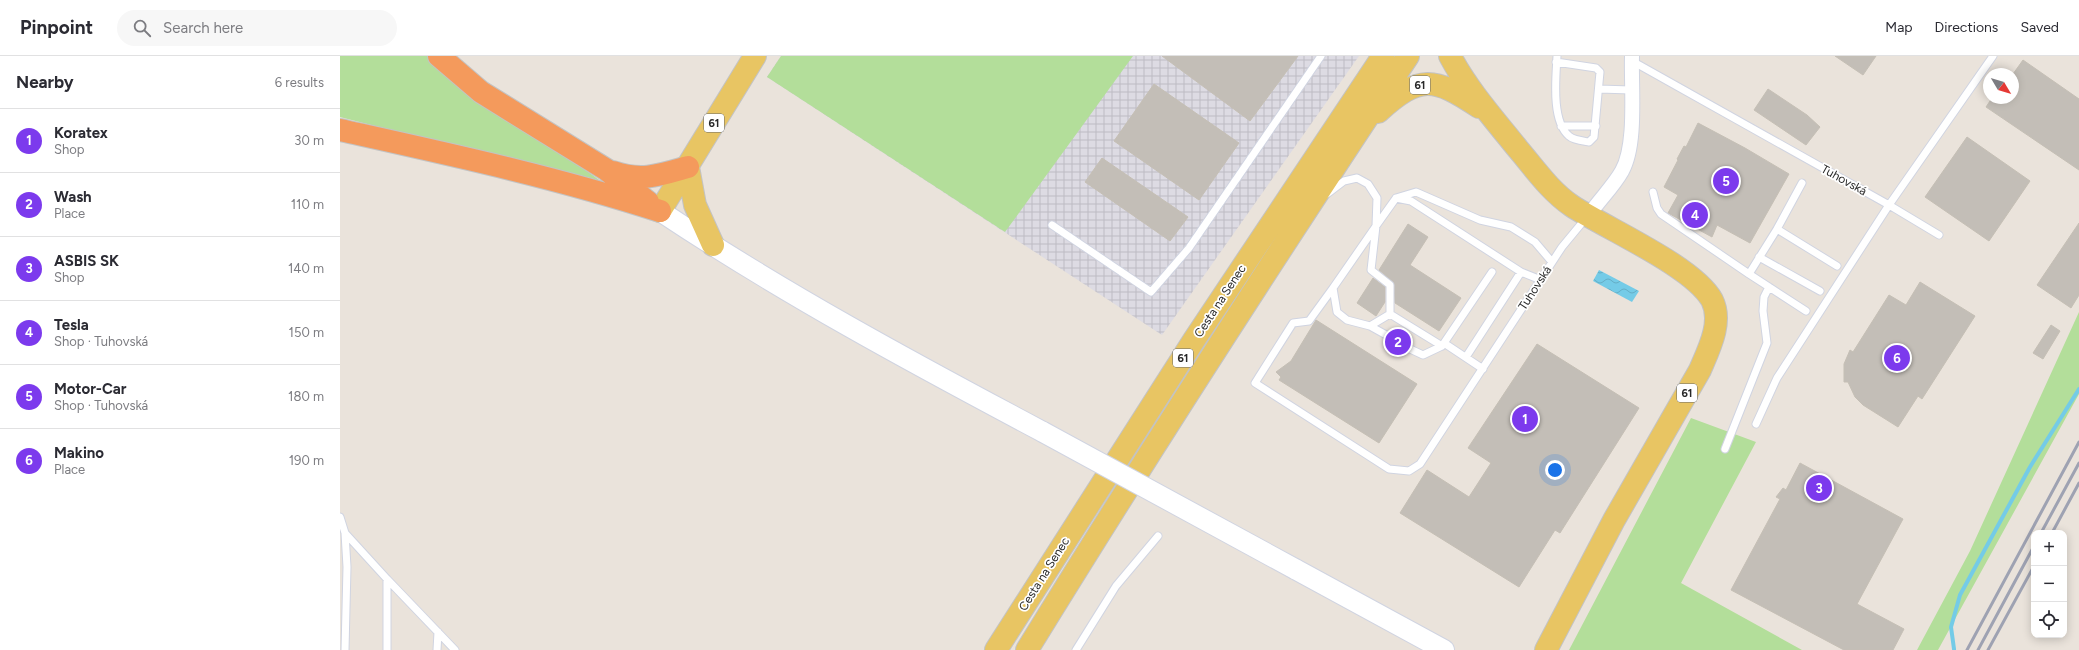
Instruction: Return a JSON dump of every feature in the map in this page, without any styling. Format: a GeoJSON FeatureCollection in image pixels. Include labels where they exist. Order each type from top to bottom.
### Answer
{"type":"FeatureCollection","features":[{"type":"Feature","properties":{"kind":"highway"},"geometry":{"type":"LineString","coordinates":[[439,56],[481,92],[607,170],[660,211]]}},
{"type":"Feature","properties":{"kind":"highway"},"geometry":{"type":"LineString","coordinates":[[348,132],[480,161],[596,191],[660,211]]}},
{"type":"Feature","properties":{"kind":"highway"},"geometry":{"type":"LineString","coordinates":[[607,170],[624,176],[639,178],[655,176],[688,167]]}},
{"type":"Feature","properties":{"kind":"main road","name":"61"},"geometry":{"type":"LineString","coordinates":[[660,211],[755,56]]}},
{"type":"Feature","properties":{"kind":"main road","name":"Cesta na Senec"},"geometry":{"type":"LineString","coordinates":[[1027,650],[1097,536],[1306,210],[1408,56]]}},
{"type":"Feature","properties":{"kind":"main road","name":"61"},"geometry":{"type":"LineString","coordinates":[[1450,56],[1487,112],[1550,187],[1573,206],[1692,278],[1709,296],[1716,318],[1710,346],[1700,370],[1614,520],[1545,649]]}},
{"type":"Feature","properties":{"kind":"main road","name":"Cesta na Senec"},"geometry":{"type":"LineString","coordinates":[[996,650],[1194,340],[1378,60]]}},
{"type":"Feature","properties":{"kind":"main road","name":"61"},"geometry":{"type":"LineString","coordinates":[[1360,128],[1392,99],[1419,85],[1432,84],[1448,88],[1487,112]]}},
{"type":"Feature","properties":{"kind":"main road"},"geometry":{"type":"LineString","coordinates":[[688,167],[695,205],[712,245]]}},
{"type":"Feature","properties":{"kind":"main road"},"geometry":{"type":"LineString","coordinates":[[660,211],[712,245],[832,317],[1444,650]]}},
{"type":"Feature","properties":{"kind":"street","name":"Tuhovská"},"geometry":{"type":"LineString","coordinates":[[1589,215],[1616,180],[1626,162],[1631,134],[1632,58]]}},
{"type":"Feature","properties":{"kind":"lane"},"geometry":{"type":"LineString","coordinates":[[1052,225],[1151,292],[1190,248],[1321,56]]}},
{"type":"Feature","properties":{"kind":"lane"},"geometry":{"type":"LineString","coordinates":[[1756,424],[1777,378],[1889,204],[1993,56]]}},
{"type":"Feature","properties":{"kind":"lane","name":"Tuhovská"},"geometry":{"type":"LineString","coordinates":[[1632,58],[1889,204],[1938,235]]}},
{"type":"Feature","properties":{"kind":"lane"},"geometry":{"type":"LineString","coordinates":[[1556,59],[1596,68],[1600,72],[1600,89],[1596,126],[1594,137],[1589,142],[1571,138],[1561,126],[1556,102],[1556,59]]}},
{"type":"Feature","properties":{"kind":"lane"},"geometry":{"type":"LineString","coordinates":[[1600,89],[1631,90]]}},
{"type":"Feature","properties":{"kind":"lane"},"geometry":{"type":"LineString","coordinates":[[1561,126],[1596,126]]}},
{"type":"Feature","properties":{"kind":"lane"},"geometry":{"type":"LineString","coordinates":[[1306,210],[1344,181],[1357,178],[1368,184],[1377,198],[1376,226],[1371,270],[1390,284],[1390,314]]}},
{"type":"Feature","properties":{"kind":"lane"},"geometry":{"type":"LineString","coordinates":[[1749,274],[1777,229],[1802,183]]}},
{"type":"Feature","properties":{"kind":"lane"},"geometry":{"type":"LineString","coordinates":[[1388,336],[1370,326],[1347,320],[1337,312],[1333,288],[1396,198],[1416,192],[1480,220],[1512,227],[1535,242],[1552,262]]}},
{"type":"Feature","properties":{"kind":"lane"},"geometry":{"type":"LineString","coordinates":[[1653,192],[1657,208],[1661,214],[1806,311]]}},
{"type":"Feature","properties":{"kind":"lane"},"geometry":{"type":"LineString","coordinates":[[1396,198],[1411,201],[1521,272],[1541,280]]}},
{"type":"Feature","properties":{"kind":"lane","name":"Tuhovská"},"geometry":{"type":"LineString","coordinates":[[1333,288],[1309,321],[1293,323],[1255,383],[1389,469],[1409,471],[1420,464],[1552,262],[1577,228],[1589,215]]}},
{"type":"Feature","properties":{"kind":"lane"},"geometry":{"type":"LineString","coordinates":[[1777,229],[1837,266]]}},
{"type":"Feature","properties":{"kind":"lane"},"geometry":{"type":"LineString","coordinates":[[1759,257],[1820,291]]}},
{"type":"Feature","properties":{"kind":"lane"},"geometry":{"type":"LineString","coordinates":[[1408,348],[1423,355],[1443,345],[1492,272]]}},
{"type":"Feature","properties":{"kind":"lane"},"geometry":{"type":"LineString","coordinates":[[1466,357],[1521,272]]}},
{"type":"Feature","properties":{"kind":"lane"},"geometry":{"type":"LineString","coordinates":[[1725,449],[1767,343],[1763,311],[1764,297],[1769,287]]}},
{"type":"Feature","properties":{"kind":"lane"},"geometry":{"type":"LineString","coordinates":[[1370,326],[1390,314]]}},
{"type":"Feature","properties":{"kind":"lane"},"geometry":{"type":"LineString","coordinates":[[1390,314],[1466,357],[1483,369]]}},
{"type":"Feature","properties":{"kind":"lane"},"geometry":{"type":"LineString","coordinates":[[340,517],[345,532],[347,567],[345,650]]}},
{"type":"Feature","properties":{"kind":"lane"},"geometry":{"type":"LineString","coordinates":[[345,532],[387,579],[455,650]]}},
{"type":"Feature","properties":{"kind":"lane"},"geometry":{"type":"LineString","coordinates":[[1076,650],[1116,586],[1158,536]]}},
{"type":"Feature","properties":{"kind":"lane"},"geometry":{"type":"LineString","coordinates":[[387,579],[387,650]]}},
{"type":"Feature","properties":{"kind":"lane"},"geometry":{"type":"LineString","coordinates":[[437,650],[438,632]]}},
{"type":"Feature","properties":{"kind":"shaded area"},"geometry":{"type":"Polygon","coordinates":[[[781,56],[1359,56],[1162,335],[767,77],[781,56]]]}},
{"type":"Feature","properties":{"kind":"green space"},"geometry":{"type":"Polygon","coordinates":[[[340,56],[429,56],[606,185],[340,117],[340,56]]]}},
{"type":"Feature","properties":{"kind":"green space"},"geometry":{"type":"Polygon","coordinates":[[[781,56],[1133,56],[1005,232],[767,77],[781,56]]]}},
{"type":"Feature","properties":{"kind":"green space"},"geometry":{"type":"Polygon","coordinates":[[[2079,312],[2079,394],[1938,650],[1917,650],[1970,551],[2079,312]]]}},
{"type":"Feature","properties":{"kind":"green space"},"geometry":{"type":"Polygon","coordinates":[[[1691,418],[1756,442],[1681,583],[1802,650],[1569,650],[1691,418]]]}},
{"type":"Feature","properties":{"kind":"water"},"geometry":{"type":"Polygon","coordinates":[[[1599,270],[1639,291],[1632,302],[1593,281],[1599,270]]]}},
{"type":"Feature","properties":{"kind":"building"},"geometry":{"type":"Polygon","coordinates":[[[1162,56],[1298,56],[1250,121],[1162,56]]]}},
{"type":"Feature","properties":{"kind":"building"},"geometry":{"type":"Polygon","coordinates":[[[1835,56],[1876,56],[1863,75],[1835,56]]]}},
{"type":"Feature","properties":{"kind":"building"},"geometry":{"type":"Polygon","coordinates":[[[2023,60],[2079,99],[2079,170],[1986,107],[1988,104],[2019,104],[2019,68],[2017,68],[2023,60]]]}},
{"type":"Feature","properties":{"kind":"building"},"geometry":{"type":"Polygon","coordinates":[[[1154,84],[1239,143],[1199,200],[1114,141],[1154,84]]]}},
{"type":"Feature","properties":{"kind":"building"},"geometry":{"type":"Polygon","coordinates":[[[1768,89],[1807,115],[1820,127],[1806,145],[1754,110],[1768,89]]]}},
{"type":"Feature","properties":{"kind":"building"},"geometry":{"type":"Polygon","coordinates":[[[1698,123],[1789,174],[1750,243],[1717,225],[1712,237],[1668,213],[1678,195],[1664,187],[1678,160],[1677,159],[1684,146],[1686,147],[1698,123]]]}},
{"type":"Feature","properties":{"kind":"building"},"geometry":{"type":"Polygon","coordinates":[[[1967,137],[2030,181],[1989,241],[1925,197],[1967,137]]]}},
{"type":"Feature","properties":{"kind":"building"},"geometry":{"type":"Polygon","coordinates":[[[1102,158],[1188,217],[1170,241],[1085,182],[1102,158]]]}},
{"type":"Feature","properties":{"kind":"building"},"geometry":{"type":"Polygon","coordinates":[[[2079,223],[2079,295],[2071,308],[2037,285],[2079,223]]]}},
{"type":"Feature","properties":{"kind":"building"},"geometry":{"type":"Polygon","coordinates":[[[1408,224],[1428,237],[1410,265],[1461,298],[1439,331],[1395,303],[1394,283],[1379,270],[1408,224]]]}},
{"type":"Feature","properties":{"kind":"building"},"geometry":{"type":"Polygon","coordinates":[[[1373,278],[1385,287],[1385,302],[1376,316],[1357,303],[1373,278]]]}},
{"type":"Feature","properties":{"kind":"building"},"geometry":{"type":"Polygon","coordinates":[[[1920,282],[1975,316],[1922,399],[1918,396],[1898,427],[1863,405],[1855,397],[1848,382],[1844,382],[1844,364],[1850,350],[1853,352],[1889,295],[1906,305],[1920,282]]]}},
{"type":"Feature","properties":{"kind":"building"},"geometry":{"type":"Polygon","coordinates":[[[1316,320],[1417,384],[1379,443],[1279,380],[1281,377],[1276,372],[1291,361],[1316,320]]]}},
{"type":"Feature","properties":{"kind":"building"},"geometry":{"type":"Polygon","coordinates":[[[2051,325],[2060,331],[2043,359],[2033,353],[2051,325]]]}},
{"type":"Feature","properties":{"kind":"building"},"geometry":{"type":"Polygon","coordinates":[[[1391,332],[1409,343],[1403,346],[1405,353],[1385,340],[1392,339],[1391,332]]]}},
{"type":"Feature","properties":{"kind":"building"},"geometry":{"type":"Polygon","coordinates":[[[1537,344],[1639,408],[1560,533],[1555,530],[1519,587],[1400,513],[1427,470],[1469,497],[1491,463],[1468,448],[1537,344]]]}},
{"type":"Feature","properties":{"kind":"building"},"geometry":{"type":"Polygon","coordinates":[[[1800,463],[1903,519],[1857,604],[1904,629],[1893,650],[1844,650],[1731,590],[1780,499],[1776,497],[1783,488],[1786,490],[1800,463]]]}},
{"type":"Feature","properties":{"kind":"waterway"},"geometry":{"type":"LineString","coordinates":[[1954,649],[1951,627],[1960,595],[2030,467],[2079,389]]}},
{"type":"Feature","properties":{"kind":"railway"},"geometry":{"type":"LineString","coordinates":[[1967,650],[2079,442]]}},
{"type":"Feature","properties":{"kind":"railway"},"geometry":{"type":"LineString","coordinates":[[2043,530],[2079,463]]}},
{"type":"Feature","properties":{"kind":"railway"},"geometry":{"type":"LineString","coordinates":[[2054,530],[2079,483]]}},
{"type":"Feature","properties":{"kind":"railway"},"geometry":{"type":"LineString","coordinates":[[1978,650],[2031,552]]}},
{"type":"Feature","properties":{"kind":"railway"},"geometry":{"type":"LineString","coordinates":[[1988,650],[2031,571]]}},
{"type":"Feature","properties":{"kind":"place","name":"Motor-Car"},"geometry":{"type":"Point","coordinates":[1726,181]}},
{"type":"Feature","properties":{"kind":"place","name":"Tesla"},"geometry":{"type":"Point","coordinates":[1695,215]}},
{"type":"Feature","properties":{"kind":"place","name":"Wash"},"geometry":{"type":"Point","coordinates":[1398,342]}},
{"type":"Feature","properties":{"kind":"place","name":"Makino"},"geometry":{"type":"Point","coordinates":[1897,358]}},
{"type":"Feature","properties":{"kind":"place","name":"Koratex"},"geometry":{"type":"Point","coordinates":[1525,419]}},
{"type":"Feature","properties":{"kind":"place","name":"ASBIS SK"},"geometry":{"type":"Point","coordinates":[1819,488]}}]}
